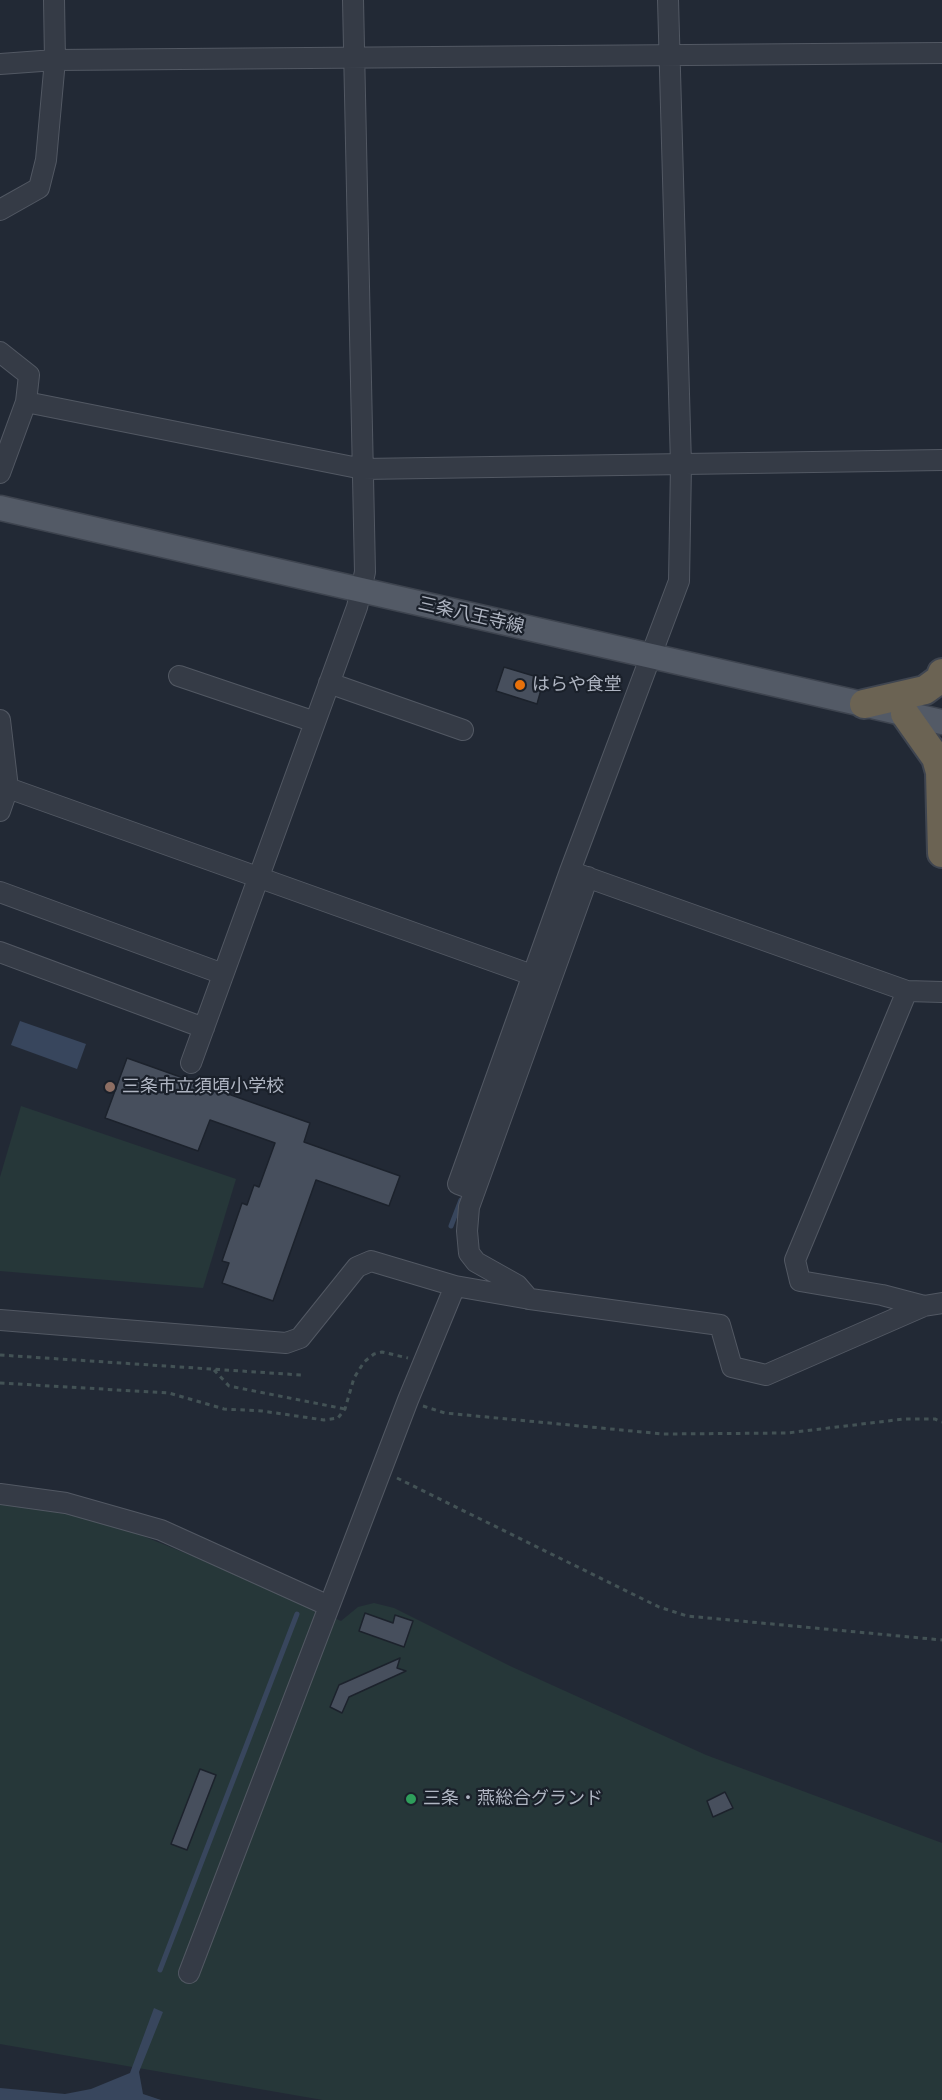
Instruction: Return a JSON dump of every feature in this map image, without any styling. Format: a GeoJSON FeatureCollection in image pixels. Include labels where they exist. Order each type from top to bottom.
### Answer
{"type":"FeatureCollection","features":[{"type":"Feature","properties":{"kind":"highway"},"geometry":{"type":"LineString","coordinates":[[864,704],[925,690],[940,679],[942,673]]}},
{"type":"Feature","properties":{"kind":"highway"},"geometry":{"type":"LineString","coordinates":[[905,714],[936,758],[940,772],[942,853]]}},
{"type":"Feature","properties":{"kind":"main road","name":"三条八王寺線"},"geometry":{"type":"LineString","coordinates":[[0,508],[942,722]]}},
{"type":"Feature","properties":{"kind":"street"},"geometry":{"type":"LineString","coordinates":[[0,210],[39,188],[46,160],[55,60],[54,0]]}},
{"type":"Feature","properties":{"kind":"street"},"geometry":{"type":"LineString","coordinates":[[191,1063],[362,591],[365,572],[353,0]]}},
{"type":"Feature","properties":{"kind":"street"},"geometry":{"type":"LineString","coordinates":[[530,1299],[517,1285],[476,1262],[469,1253],[467,1231],[474,1190],[650,657],[679,581],[681,465],[668,0]]}},
{"type":"Feature","properties":{"kind":"street"},"geometry":{"type":"LineString","coordinates":[[0,64],[55,60],[942,53]]}},
{"type":"Feature","properties":{"kind":"street"},"geometry":{"type":"LineString","coordinates":[[0,352],[29,375],[27,402],[0,473]]}},
{"type":"Feature","properties":{"kind":"street"},"geometry":{"type":"LineString","coordinates":[[27,402],[363,469],[942,460]]}},
{"type":"Feature","properties":{"kind":"street"},"geometry":{"type":"LineString","coordinates":[[179,676],[315,722]]}},
{"type":"Feature","properties":{"kind":"street"},"geometry":{"type":"LineString","coordinates":[[329,683],[463,730]]}},
{"type":"Feature","properties":{"kind":"street"},"geometry":{"type":"LineString","coordinates":[[0,720],[8,788],[0,811]]}},
{"type":"Feature","properties":{"kind":"street"},"geometry":{"type":"LineString","coordinates":[[8,788],[532,975]]}},
{"type":"Feature","properties":{"kind":"street"},"geometry":{"type":"LineString","coordinates":[[474,1190],[458,1184],[532,975],[579,874]]}},
{"type":"Feature","properties":{"kind":"street"},"geometry":{"type":"LineString","coordinates":[[579,874],[907,991],[942,992]]}},
{"type":"Feature","properties":{"kind":"street"},"geometry":{"type":"LineString","coordinates":[[0,892],[223,974]]}},
{"type":"Feature","properties":{"kind":"street"},"geometry":{"type":"LineString","coordinates":[[0,952],[204,1028]]}},
{"type":"Feature","properties":{"kind":"street"},"geometry":{"type":"LineString","coordinates":[[907,991],[795,1260],[800,1281],[933,1304]]}},
{"type":"Feature","properties":{"kind":"street"},"geometry":{"type":"LineString","coordinates":[[0,1320],[286,1343],[300,1338],[357,1267],[371,1261],[455,1286],[530,1299],[720,1325],[732,1367],[766,1375],[933,1304]]}},
{"type":"Feature","properties":{"kind":"street"},"geometry":{"type":"LineString","coordinates":[[189,1973],[408,1400],[455,1286]]}},
{"type":"Feature","properties":{"kind":"street"},"geometry":{"type":"LineString","coordinates":[[0,1494],[66,1503],[161,1530],[329,1606]]}},
{"type":"Feature","properties":{"kind":"path"},"geometry":{"type":"LineString","coordinates":[[0,1383],[170,1393],[225,1409],[262,1411],[311,1419],[338,1418],[345,1409],[354,1378],[364,1362],[375,1354],[382,1352],[423,1362]]}},
{"type":"Feature","properties":{"kind":"path"},"geometry":{"type":"LineString","coordinates":[[0,1355],[301,1375]]}},
{"type":"Feature","properties":{"kind":"path"},"geometry":{"type":"LineString","coordinates":[[213,1369],[229,1386],[345,1409]]}},
{"type":"Feature","properties":{"kind":"path"},"geometry":{"type":"LineString","coordinates":[[408,1400],[445,1413],[663,1434],[787,1433],[904,1419],[935,1419],[942,1422]]}},
{"type":"Feature","properties":{"kind":"path"},"geometry":{"type":"LineString","coordinates":[[381,1470],[658,1607],[687,1616],[942,1640]]}},
{"type":"Feature","properties":{"kind":"shaded area"},"geometry":{"type":"Polygon","coordinates":[[[21,1106],[236,1179],[203,1288],[0,1271],[0,1177],[21,1106]]]}},
{"type":"Feature","properties":{"kind":"shaded area","name":"三条・燕総合グランド"},"geometry":{"type":"Polygon","coordinates":[[[0,1503],[98,1518],[195,1557],[341,1621],[358,1607],[374,1603],[394,1608],[510,1666],[706,1755],[942,1843],[942,2100],[323,2100],[0,2044],[0,1503]]]}},
{"type":"Feature","properties":{"kind":"water"},"geometry":{"type":"Polygon","coordinates":[[[20,1021],[86,1044],[77,1069],[11,1045],[20,1021]]]}},
{"type":"Feature","properties":{"kind":"water"},"geometry":{"type":"Polygon","coordinates":[[[154,2008],[163,2012],[139,2072],[143,2094],[161,2100],[0,2100],[0,2088],[65,2094],[91,2089],[130,2073],[154,2008]]]}},
{"type":"Feature","properties":{"kind":"building","name":"はらや食堂"},"geometry":{"type":"Polygon","coordinates":[[[504,667],[544,679],[537,704],[496,691],[504,667]]]}},
{"type":"Feature","properties":{"kind":"building"},"geometry":{"type":"Polygon","coordinates":[[[127,1058],[310,1123],[304,1142],[400,1176],[389,1206],[316,1180],[273,1301],[222,1283],[229,1263],[222,1261],[242,1203],[247,1205],[254,1185],[259,1187],[275,1143],[210,1120],[198,1151],[105,1118],[127,1058]]]}},
{"type":"Feature","properties":{"kind":"building"},"geometry":{"type":"Polygon","coordinates":[[[365,1613],[393,1623],[395,1615],[413,1621],[404,1647],[359,1631],[365,1613]]]}},
{"type":"Feature","properties":{"kind":"building"},"geometry":{"type":"Polygon","coordinates":[[[400,1658],[397,1668],[406,1671],[349,1697],[342,1713],[330,1707],[339,1685],[400,1658]]]}},
{"type":"Feature","properties":{"kind":"building"},"geometry":{"type":"Polygon","coordinates":[[[200,1769],[216,1775],[187,1850],[171,1844],[200,1769]]]}},
{"type":"Feature","properties":{"kind":"building"},"geometry":{"type":"Polygon","coordinates":[[[725,1792],[733,1808],[713,1817],[707,1801],[725,1792]]]}},
{"type":"Feature","properties":{"kind":"waterway"},"geometry":{"type":"LineString","coordinates":[[451,1226],[461,1200]]}},
{"type":"Feature","properties":{"kind":"waterway"},"geometry":{"type":"LineString","coordinates":[[160,1970],[297,1614]]}},
{"type":"Feature","properties":{"kind":"place","name":"はらや食堂"},"geometry":{"type":"Point","coordinates":[520,685]}},
{"type":"Feature","properties":{"kind":"place","name":"三条市立須頃小学校"},"geometry":{"type":"Point","coordinates":[110,1087]}},
{"type":"Feature","properties":{"kind":"place","name":"三条・燕総合グランド"},"geometry":{"type":"Point","coordinates":[411,1799]}}]}
